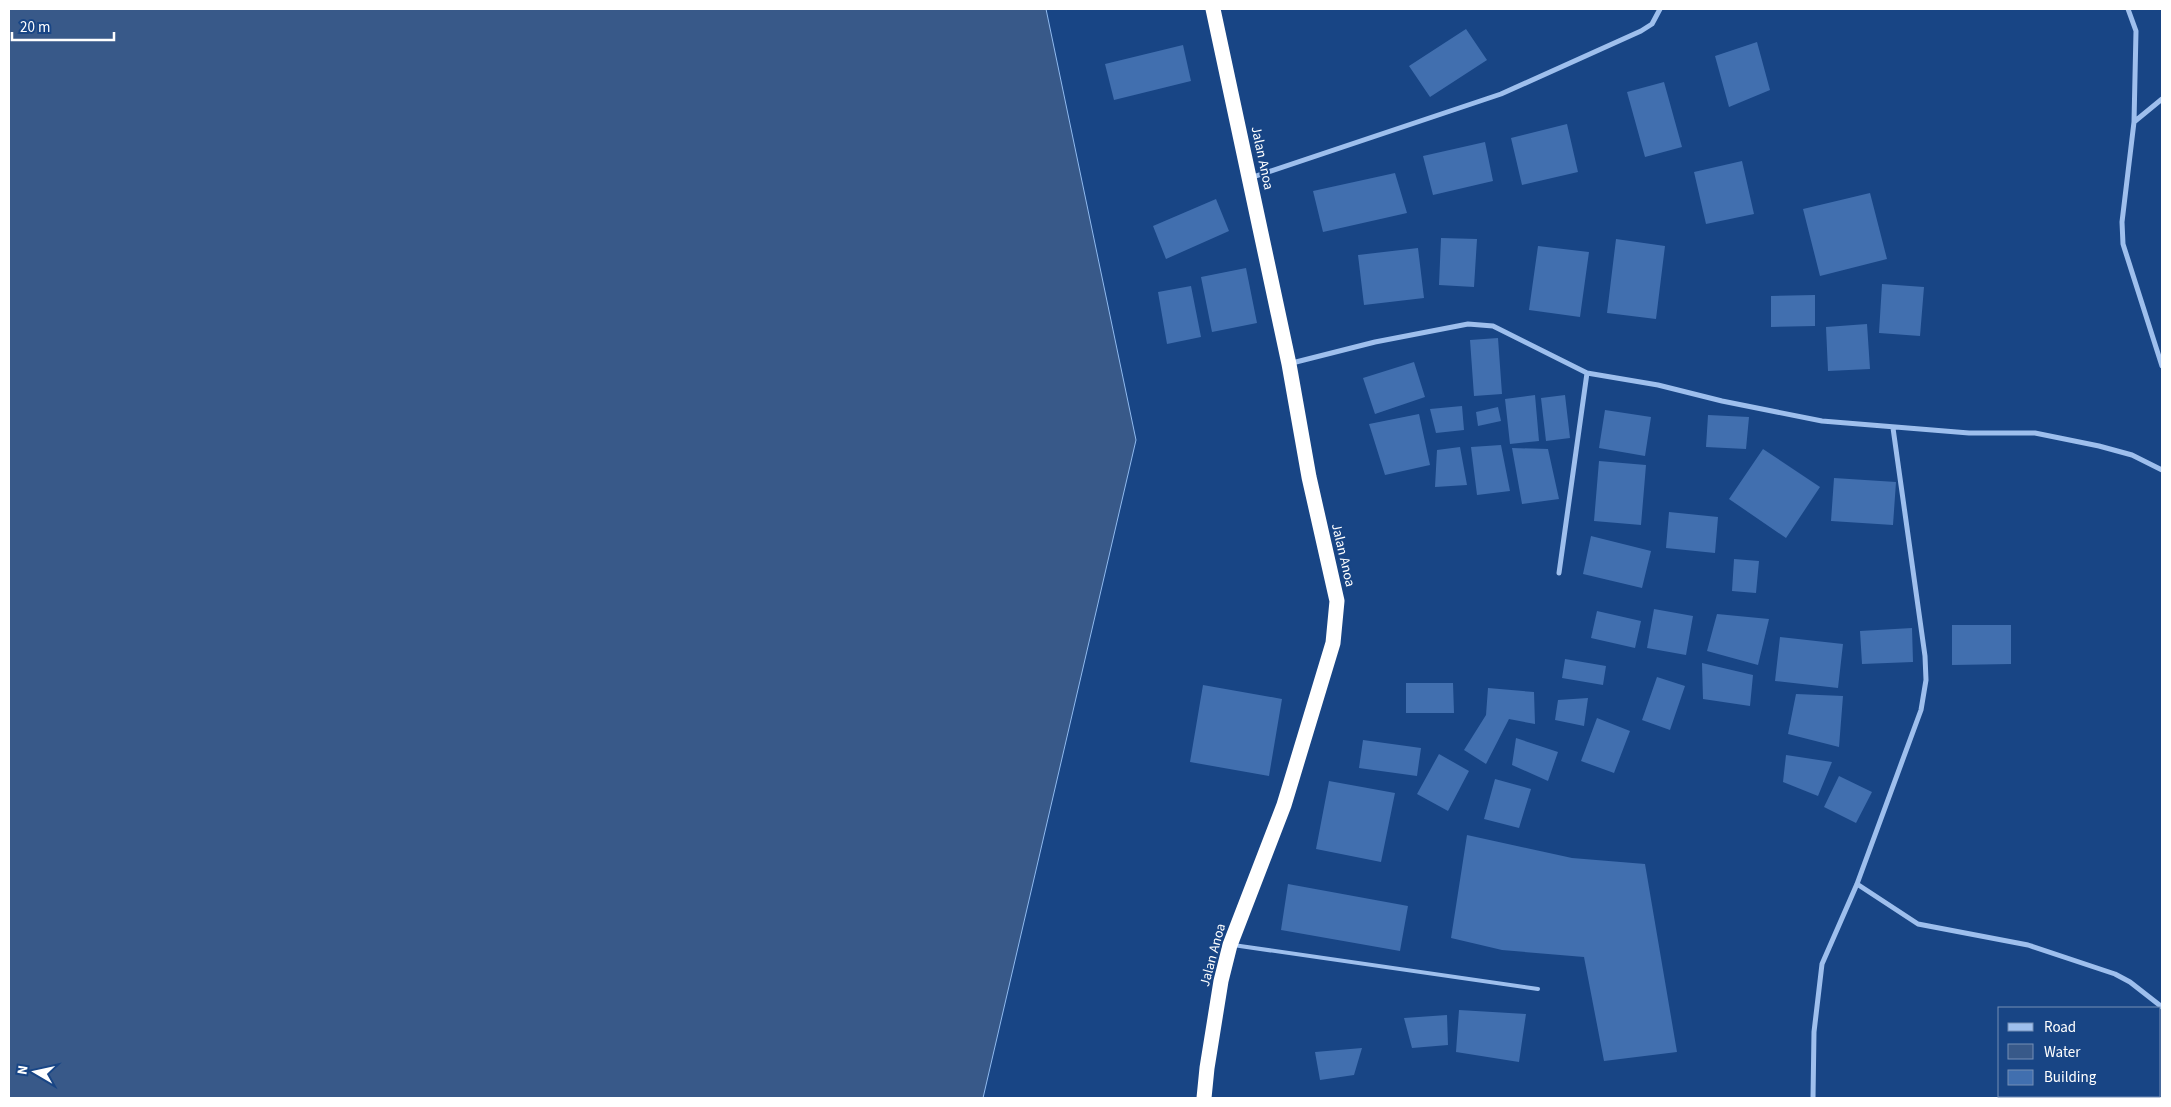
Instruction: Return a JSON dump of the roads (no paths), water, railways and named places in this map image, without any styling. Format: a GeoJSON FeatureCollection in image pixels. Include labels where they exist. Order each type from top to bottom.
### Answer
{"type":"FeatureCollection","features":[{"type":"Feature","properties":{"kind":"highway","name":"Jalan Anoa"},"geometry":{"type":"LineString","coordinates":[[1204,1098],[1221,981],[1230,944],[1284,805],[1334,643],[1337,601],[1309,477],[1289,364],[1213,9]]}},
{"type":"Feature","properties":{"kind":"street"},"geometry":{"type":"LineString","coordinates":[[1249,178],[1501,94],[1641,31],[1652,24],[1660,9]]}},
{"type":"Feature","properties":{"kind":"street"},"geometry":{"type":"LineString","coordinates":[[2128,9],[2136,31],[2134,122],[2122,222],[2123,244],[2162,366]]}},
{"type":"Feature","properties":{"kind":"street"},"geometry":{"type":"LineString","coordinates":[[2134,122],[2162,99]]}},
{"type":"Feature","properties":{"kind":"street"},"geometry":{"type":"LineString","coordinates":[[1289,364],[1375,342],[1468,324],[1493,326],[1587,373],[1658,385],[1722,401],[1822,421],[1969,433],[2035,434],[2099,446],[2132,455],[2162,470]]}},
{"type":"Feature","properties":{"kind":"street"},"geometry":{"type":"LineString","coordinates":[[1559,573],[1587,373]]}},
{"type":"Feature","properties":{"kind":"street"},"geometry":{"type":"LineString","coordinates":[[1813,1098],[1814,1032],[1822,964],[1856,884],[1921,710],[1926,680],[1925,656],[1893,428]]}},
{"type":"Feature","properties":{"kind":"street"},"geometry":{"type":"LineString","coordinates":[[1856,884],[1918,924],[2028,945],[2115,974],[2130,982],[2162,1007]]}},
{"type":"Feature","properties":{"kind":"lane"},"geometry":{"type":"LineString","coordinates":[[1230,944],[1538,989]]}},
{"type":"Feature","properties":{"kind":"water"},"geometry":{"type":"Polygon","coordinates":[[[9,9],[1046,9],[1136,440],[983,1098],[9,1098],[9,9]]]}}]}
